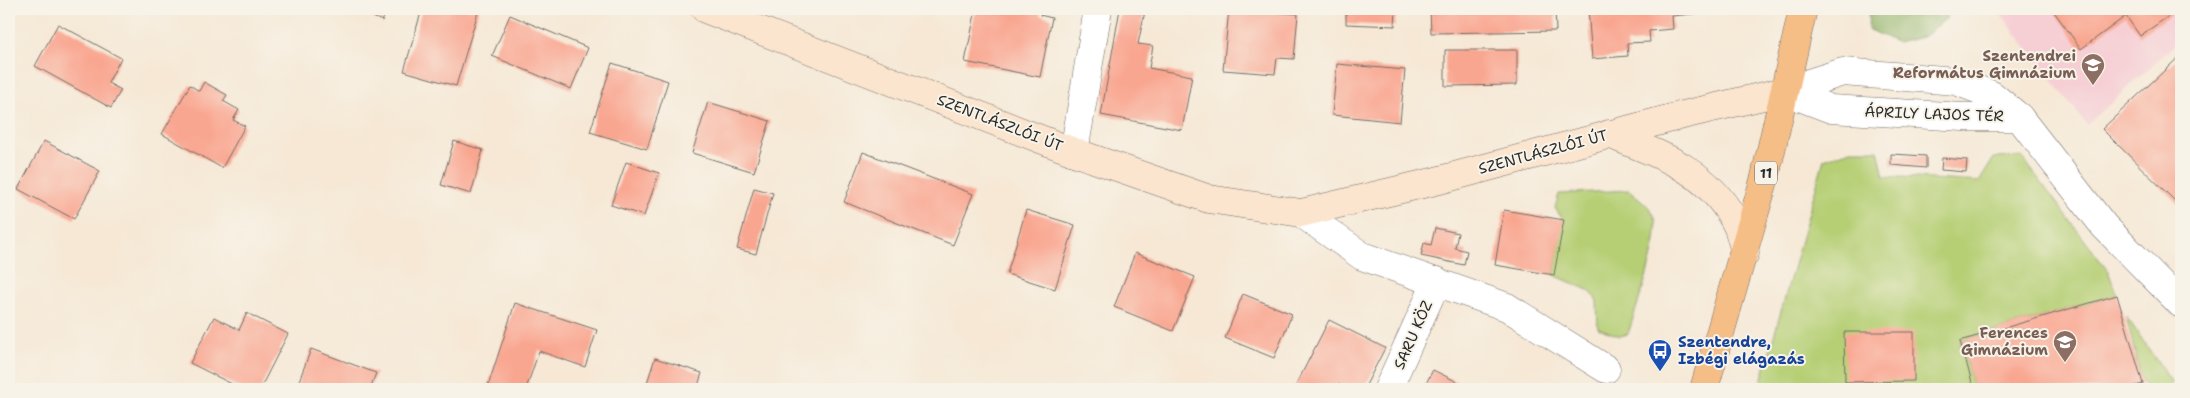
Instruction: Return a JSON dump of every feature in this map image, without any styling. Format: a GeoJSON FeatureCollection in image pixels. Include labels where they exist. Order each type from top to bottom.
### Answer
{"type":"FeatureCollection","features":[{"type":"Feature","properties":{"kind":"main road","name":"SZENTLÁSZLÓI ÚT"},"geometry":{"type":"LineString","coordinates":[[705,9],[1074,152],[1209,199],[1301,213],[1784,91]]}},
{"type":"Feature","properties":{"kind":"main road","name":"11"},"geometry":{"type":"LineString","coordinates":[[1704,389],[1766,177],[1803,9]]}},
{"type":"Feature","properties":{"kind":"main road"},"geometry":{"type":"LineString","coordinates":[[1609,134],[1675,161],[1709,185],[1735,221],[1745,253]]}},
{"type":"Feature","properties":{"kind":"street"},"geometry":{"type":"LineString","coordinates":[[1074,152],[1098,9]]}},
{"type":"Feature","properties":{"kind":"street","name":"ÁPRILY LAJOS TÉR"},"geometry":{"type":"LineString","coordinates":[[1784,91],[1842,72],[1956,81],[1992,95],[2022,121],[2104,226],[2181,304]]}},
{"type":"Feature","properties":{"kind":"street","name":"ÁPRILY LAJOS TÉR"},"geometry":{"type":"LineString","coordinates":[[1784,91],[1830,109],[2022,121]]}},
{"type":"Feature","properties":{"kind":"street","name":"SZENTLÁSZLÓI ÚT"},"geometry":{"type":"LineString","coordinates":[[1301,213],[1362,256],[1506,307],[1606,369]]}},
{"type":"Feature","properties":{"kind":"street","name":"SARU KÖZ"},"geometry":{"type":"LineString","coordinates":[[1388,389],[1437,281]]}},
{"type":"Feature","properties":{"kind":"shaded area","name":"Szentendrei Református Gimnázium"},"geometry":{"type":"Polygon","coordinates":[[[1997,9],[2181,9],[2181,39],[2087,125],[1997,9]]]}},
{"type":"Feature","properties":{"kind":"green space"},"geometry":{"type":"Polygon","coordinates":[[[1869,9],[1942,9],[1948,17],[1925,36],[1898,43],[1868,29],[1869,9]]]}},
{"type":"Feature","properties":{"kind":"green space"},"geometry":{"type":"Polygon","coordinates":[[[1851,150],[1878,150],[1884,176],[1979,182],[1994,158],[2022,157],[2108,271],[2117,295],[1960,341],[1974,389],[1759,389],[1824,159],[1851,150]]]}},
{"type":"Feature","properties":{"kind":"green space"},"geometry":{"type":"Polygon","coordinates":[[[1629,190],[1651,210],[1655,218],[1656,228],[1651,258],[1628,334],[1620,336],[1598,328],[1597,301],[1590,291],[1554,275],[1563,220],[1555,208],[1559,194],[1629,190]]]}},
{"type":"Feature","properties":{"kind":"green space"},"geometry":{"type":"Polygon","coordinates":[[[2126,316],[2172,383],[2165,389],[2149,389],[2143,384],[2126,316]]]}},
{"type":"Feature","properties":{"kind":"building"},"geometry":{"type":"Polygon","coordinates":[[[355,9],[388,9],[382,21],[355,9]]]}},
{"type":"Feature","properties":{"kind":"building"},"geometry":{"type":"Polygon","coordinates":[[[422,9],[479,9],[456,86],[404,71],[422,9]]]}},
{"type":"Feature","properties":{"kind":"building"},"geometry":{"type":"Polygon","coordinates":[[[976,9],[1042,9],[1040,15],[1052,18],[1040,77],[965,62],[976,9]]]}},
{"type":"Feature","properties":{"kind":"building"},"geometry":{"type":"Polygon","coordinates":[[[1120,9],[1145,11],[1138,44],[1153,46],[1149,68],[1192,76],[1182,130],[1101,115],[1120,9]]]}},
{"type":"Feature","properties":{"kind":"building"},"geometry":{"type":"Polygon","coordinates":[[[1229,9],[1298,14],[1294,59],[1277,58],[1275,74],[1223,70],[1229,9]]]}},
{"type":"Feature","properties":{"kind":"building"},"geometry":{"type":"Polygon","coordinates":[[[1346,9],[1396,9],[1395,26],[1346,24],[1346,9]]]}},
{"type":"Feature","properties":{"kind":"building"},"geometry":{"type":"Polygon","coordinates":[[[1430,9],[1555,9],[1556,31],[1431,33],[1430,9]]]}},
{"type":"Feature","properties":{"kind":"building"},"geometry":{"type":"Polygon","coordinates":[[[1588,9],[1703,9],[1703,13],[1672,16],[1673,29],[1649,31],[1650,42],[1627,43],[1628,56],[1592,59],[1588,9]]]}},
{"type":"Feature","properties":{"kind":"building"},"geometry":{"type":"Polygon","coordinates":[[[2052,9],[2170,9],[2173,13],[2140,36],[2126,16],[2081,49],[2052,9]]]}},
{"type":"Feature","properties":{"kind":"building"},"geometry":{"type":"Polygon","coordinates":[[[510,15],[588,48],[571,89],[492,56],[510,15]]]}},
{"type":"Feature","properties":{"kind":"building"},"geometry":{"type":"Polygon","coordinates":[[[58,24],[121,58],[108,83],[121,90],[111,108],[35,66],[58,24]]]}},
{"type":"Feature","properties":{"kind":"building"},"geometry":{"type":"Polygon","coordinates":[[[1445,50],[1517,50],[1517,85],[1445,86],[1445,50]]]}},
{"type":"Feature","properties":{"kind":"building"},"geometry":{"type":"Polygon","coordinates":[[[2181,55],[2181,207],[2102,129],[2181,55]]]}},
{"type":"Feature","properties":{"kind":"building"},"geometry":{"type":"Polygon","coordinates":[[[612,63],[668,81],[647,149],[590,132],[612,63]]]}},
{"type":"Feature","properties":{"kind":"building"},"geometry":{"type":"Polygon","coordinates":[[[1337,64],[1405,70],[1400,122],[1332,115],[1337,64]]]}},
{"type":"Feature","properties":{"kind":"building"},"geometry":{"type":"Polygon","coordinates":[[[204,82],[227,95],[223,101],[239,110],[233,120],[245,126],[222,168],[162,134],[190,85],[199,91],[204,82]]]}},
{"type":"Feature","properties":{"kind":"building"},"geometry":{"type":"Polygon","coordinates":[[[708,102],[770,121],[754,172],[692,153],[708,102]]]}},
{"type":"Feature","properties":{"kind":"building"},"geometry":{"type":"Polygon","coordinates":[[[44,141],[100,171],[74,219],[18,189],[44,141]]]}},
{"type":"Feature","properties":{"kind":"building"},"geometry":{"type":"Polygon","coordinates":[[[454,141],[483,150],[471,194],[441,185],[454,141]]]}},
{"type":"Feature","properties":{"kind":"building"},"geometry":{"type":"Polygon","coordinates":[[[863,152],[973,194],[953,245],[844,202],[863,152]]]}},
{"type":"Feature","properties":{"kind":"building"},"geometry":{"type":"Polygon","coordinates":[[[1891,154],[1926,156],[1926,168],[1891,165],[1891,154]]]}},
{"type":"Feature","properties":{"kind":"building"},"geometry":{"type":"Polygon","coordinates":[[[1942,158],[1967,160],[1966,172],[1941,170],[1942,158]]]}},
{"type":"Feature","properties":{"kind":"building"},"geometry":{"type":"Polygon","coordinates":[[[626,162],[659,173],[644,216],[611,205],[626,162]]]}},
{"type":"Feature","properties":{"kind":"building"},"geometry":{"type":"Polygon","coordinates":[[[754,188],[773,193],[756,254],[737,249],[754,188]]]}},
{"type":"Feature","properties":{"kind":"building"},"geometry":{"type":"Polygon","coordinates":[[[1026,210],[1075,225],[1055,289],[1007,274],[1026,210]]]}},
{"type":"Feature","properties":{"kind":"building"},"geometry":{"type":"Polygon","coordinates":[[[1504,210],[1564,220],[1554,275],[1495,265],[1504,210]]]}},
{"type":"Feature","properties":{"kind":"building"},"geometry":{"type":"Polygon","coordinates":[[[1435,228],[1458,233],[1455,248],[1467,251],[1464,265],[1421,256],[1424,243],[1431,245],[1435,228]]]}},
{"type":"Feature","properties":{"kind":"building"},"geometry":{"type":"Polygon","coordinates":[[[1135,253],[1195,277],[1173,331],[1114,307],[1135,253]]]}},
{"type":"Feature","properties":{"kind":"building"},"geometry":{"type":"Polygon","coordinates":[[[1243,294],[1292,314],[1274,358],[1225,338],[1243,294]]]}},
{"type":"Feature","properties":{"kind":"building","name":"Ferences Gimnázium"},"geometry":{"type":"Polygon","coordinates":[[[2117,295],[2143,384],[2124,389],[1974,389],[1960,341],[2117,295]]]}},
{"type":"Feature","properties":{"kind":"building"},"geometry":{"type":"Polygon","coordinates":[[[515,303],[597,330],[585,367],[539,351],[526,389],[487,389],[515,303]]]}},
{"type":"Feature","properties":{"kind":"building"},"geometry":{"type":"Polygon","coordinates":[[[247,313],[288,334],[260,389],[242,389],[190,363],[214,317],[239,330],[247,313]]]}},
{"type":"Feature","properties":{"kind":"building"},"geometry":{"type":"Polygon","coordinates":[[[1329,320],[1385,348],[1364,389],[1348,389],[1338,384],[1336,389],[1294,389],[1329,320]]]}},
{"type":"Feature","properties":{"kind":"building"},"geometry":{"type":"Polygon","coordinates":[[[1844,332],[1914,332],[1914,381],[1845,382],[1844,332]]]}},
{"type":"Feature","properties":{"kind":"building"},"geometry":{"type":"Polygon","coordinates":[[[311,349],[376,373],[370,389],[296,389],[311,349]]]}},
{"type":"Feature","properties":{"kind":"building"},"geometry":{"type":"Polygon","coordinates":[[[655,358],[702,373],[697,389],[645,389],[655,358]]]}},
{"type":"Feature","properties":{"kind":"building"},"geometry":{"type":"Polygon","coordinates":[[[1433,370],[1472,389],[1423,389],[1433,370]]]}},
{"type":"Feature","properties":{"kind":"building"},"geometry":{"type":"Polygon","coordinates":[[[2178,384],[2181,389],[2171,389],[2178,384]]]}},
{"type":"Feature","properties":{"kind":"place","name":"Szentendrei Református Gimnázium"},"geometry":{"type":"Point","coordinates":[2093,86]}},
{"type":"Feature","properties":{"kind":"place","name":"Ferences Gimnázium"},"geometry":{"type":"Point","coordinates":[2065,363]}},
{"type":"Feature","properties":{"kind":"place","name":"Szentendre, Izbégi elágazás"},"geometry":{"type":"Point","coordinates":[1660,372]}}]}
